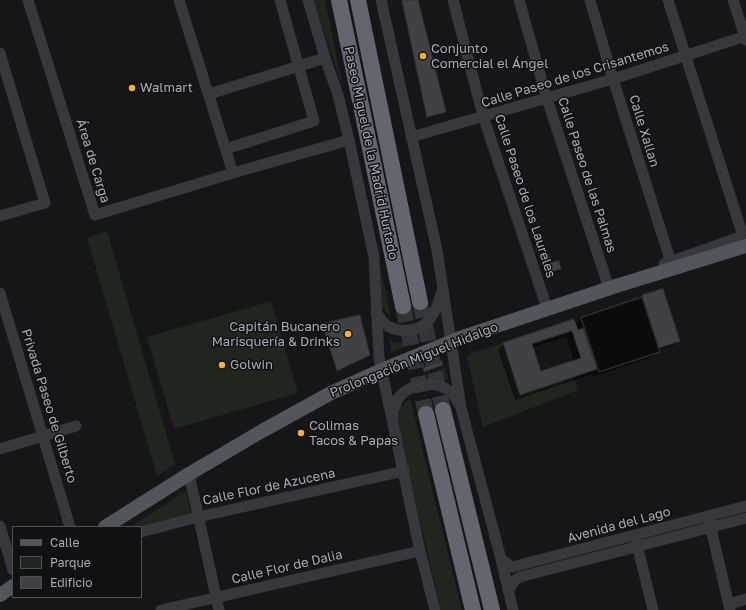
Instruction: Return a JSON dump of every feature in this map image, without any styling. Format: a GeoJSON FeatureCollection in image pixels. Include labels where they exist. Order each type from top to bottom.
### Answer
{"type":"FeatureCollection","features":[{"type":"Feature","properties":{"kind":"highway","name":"Paseo Miguel de la Madrid Hurtado"},"geometry":{"type":"LineString","coordinates":[[339,0],[403,306]]}},
{"type":"Feature","properties":{"kind":"highway","name":"Paseo Miguel de la Madrid Hurtado"},"geometry":{"type":"LineString","coordinates":[[358,0],[420,302]]}},
{"type":"Feature","properties":{"kind":"highway"},"geometry":{"type":"LineString","coordinates":[[442,410],[492,610]]}},
{"type":"Feature","properties":{"kind":"highway"},"geometry":{"type":"LineString","coordinates":[[426,414],[473,610]]}},
{"type":"Feature","properties":{"kind":"main road","name":"Prolongación Miguel Hidalgo"},"geometry":{"type":"LineString","coordinates":[[107,526],[189,474],[262,431],[331,393],[382,370],[450,342],[612,287],[745,239]]}},
{"type":"Feature","properties":{"kind":"main road"},"geometry":{"type":"LineString","coordinates":[[0,595],[12,587]]}},
{"type":"Feature","properties":{"kind":"street","name":"Área de Carga"},"geometry":{"type":"LineString","coordinates":[[28,0],[95,215],[233,174]]}},
{"type":"Feature","properties":{"kind":"street"},"geometry":{"type":"LineString","coordinates":[[179,0],[233,174],[349,140]]}},
{"type":"Feature","properties":{"kind":"street"},"geometry":{"type":"LineString","coordinates":[[226,149],[314,121],[280,0]]}},
{"type":"Feature","properties":{"kind":"street"},"geometry":{"type":"LineString","coordinates":[[308,0],[325,58],[338,95],[374,257],[379,358],[420,551],[435,610]]}},
{"type":"Feature","properties":{"kind":"street"},"geometry":{"type":"LineString","coordinates":[[381,0],[437,250],[461,408],[513,610]]}},
{"type":"Feature","properties":{"kind":"street","name":"Calle Paseo de los Laureles"},"geometry":{"type":"LineString","coordinates":[[453,0],[483,116],[547,308]]}},
{"type":"Feature","properties":{"kind":"street","name":"Calle Paseo de las Palmas"},"geometry":{"type":"LineString","coordinates":[[519,0],[547,99],[612,287]]}},
{"type":"Feature","properties":{"kind":"street","name":"Calle Xallan"},"geometry":{"type":"LineString","coordinates":[[590,0],[671,265]]}},
{"type":"Feature","properties":{"kind":"street"},"geometry":{"type":"LineString","coordinates":[[668,0],[745,239]]}},
{"type":"Feature","properties":{"kind":"street"},"geometry":{"type":"LineString","coordinates":[[733,0],[746,38]]}},
{"type":"Feature","properties":{"kind":"street","name":"Calle Paseo de los Crisantemos"},"geometry":{"type":"LineString","coordinates":[[411,137],[547,99],[746,38]]}},
{"type":"Feature","properties":{"kind":"street"},"geometry":{"type":"LineString","coordinates":[[0,53],[45,203],[0,216]]}},
{"type":"Feature","properties":{"kind":"street"},"geometry":{"type":"LineString","coordinates":[[209,94],[325,58]]}},
{"type":"Feature","properties":{"kind":"street"},"geometry":{"type":"LineString","coordinates":[[376,313],[384,324],[397,330],[413,330],[426,323],[437,308],[442,290]]}},
{"type":"Feature","properties":{"kind":"street","name":"Privada Paseo de Gilberto"},"geometry":{"type":"LineString","coordinates":[[0,293],[70,526]]}},
{"type":"Feature","properties":{"kind":"street"},"geometry":{"type":"LineString","coordinates":[[392,418],[395,406],[400,396],[414,387],[428,384],[443,386],[453,394],[461,408]]}},
{"type":"Feature","properties":{"kind":"street"},"geometry":{"type":"LineString","coordinates":[[0,449],[76,426]]}},
{"type":"Feature","properties":{"kind":"street","name":"Calle Flor de Azucena"},"geometry":{"type":"LineString","coordinates":[[142,532],[198,517],[404,471]]}},
{"type":"Feature","properties":{"kind":"street"},"geometry":{"type":"LineString","coordinates":[[189,474],[219,610]]}},
{"type":"Feature","properties":{"kind":"street","name":"Avenida del Lago"},"geometry":{"type":"LineString","coordinates":[[501,559],[512,567],[746,506]]}},
{"type":"Feature","properties":{"kind":"street"},"geometry":{"type":"LineString","coordinates":[[708,516],[729,607],[746,599]]}},
{"type":"Feature","properties":{"kind":"street","name":"Avenida del Lago"},"geometry":{"type":"LineString","coordinates":[[508,591],[515,580],[520,577],[746,518]]}},
{"type":"Feature","properties":{"kind":"street"},"geometry":{"type":"LineString","coordinates":[[0,526],[12,567]]}},
{"type":"Feature","properties":{"kind":"street"},"geometry":{"type":"LineString","coordinates":[[635,535],[653,610]]}},
{"type":"Feature","properties":{"kind":"street"},"geometry":{"type":"LineString","coordinates":[[595,545],[598,557]]}},
{"type":"Feature","properties":{"kind":"street","name":"Calle Flor de Dalia"},"geometry":{"type":"LineString","coordinates":[[161,610],[420,551]]}},
{"type":"Feature","properties":{"kind":"green space"},"geometry":{"type":"Polygon","coordinates":[[[313,0],[325,0],[344,92],[313,0]]]}},
{"type":"Feature","properties":{"kind":"green space"},"geometry":{"type":"Polygon","coordinates":[[[107,231],[175,464],[157,476],[87,238],[107,231]]]}},
{"type":"Feature","properties":{"kind":"green space"},"geometry":{"type":"Polygon","coordinates":[[[380,266],[391,318],[382,307],[380,266]]]}},
{"type":"Feature","properties":{"kind":"green space","name":"Golwin"},"geometry":{"type":"Polygon","coordinates":[[[271,301],[298,393],[174,429],[147,337],[271,301]]]}},
{"type":"Feature","properties":{"kind":"green space"},"geometry":{"type":"Polygon","coordinates":[[[389,339],[396,343],[409,342],[410,344],[391,353],[389,339]]]}},
{"type":"Feature","properties":{"kind":"green space"},"geometry":{"type":"Polygon","coordinates":[[[503,343],[520,394],[574,377],[578,390],[483,427],[467,357],[471,353],[503,343]]]}},
{"type":"Feature","properties":{"kind":"green space"},"geometry":{"type":"Polygon","coordinates":[[[445,367],[449,381],[440,376],[429,374],[445,367]]]}},
{"type":"Feature","properties":{"kind":"green space"},"geometry":{"type":"Polygon","coordinates":[[[410,399],[462,610],[441,610],[397,418],[403,405],[410,399]]]}},
{"type":"Feature","properties":{"kind":"green space"},"geometry":{"type":"Polygon","coordinates":[[[186,491],[191,515],[142,527],[132,526],[186,491]]]}},
{"type":"Feature","properties":{"kind":"building","name":"Conjunto Comercial el Ángel"},"geometry":{"type":"Polygon","coordinates":[[[402,0],[418,0],[446,112],[427,117],[402,0]]]}},
{"type":"Feature","properties":{"kind":"building"},"geometry":{"type":"Polygon","coordinates":[[[559,261],[561,269],[548,273],[546,264],[559,261]]]}},
{"type":"Feature","properties":{"kind":"building"},"geometry":{"type":"Polygon","coordinates":[[[663,289],[680,341],[659,348],[642,295],[663,289]]]}},
{"type":"Feature","properties":{"kind":"building"},"geometry":{"type":"Polygon","coordinates":[[[642,297],[660,352],[599,372],[581,318],[642,297]]]}},
{"type":"Feature","properties":{"kind":"building"},"geometry":{"type":"Polygon","coordinates":[[[642,297],[660,352],[599,372],[581,318],[642,297]]]}},
{"type":"Feature","properties":{"kind":"building"},"geometry":{"type":"Polygon","coordinates":[[[360,315],[370,355],[337,371],[322,324],[360,315]]]}},
{"type":"Feature","properties":{"kind":"building"},"geometry":{"type":"Polygon","coordinates":[[[574,319],[578,330],[583,328],[597,369],[520,395],[503,343],[574,319]],[[572,331],[532,344],[541,371],[581,358],[572,331]]]}},
{"type":"Feature","properties":{"kind":"building"},"geometry":{"type":"Polygon","coordinates":[[[442,361],[443,365],[424,372],[423,368],[442,361]]]}},
{"type":"Feature","properties":{"kind":"tunnel"},"geometry":{"type":"LineString","coordinates":[[420,302],[443,410]]}},
{"type":"Feature","properties":{"kind":"tunnel"},"geometry":{"type":"LineString","coordinates":[[403,306],[426,414]]}},
{"type":"Feature","properties":{"kind":"place","name":"Conjunto Comercial el Ángel"},"geometry":{"type":"Point","coordinates":[423,56]}},
{"type":"Feature","properties":{"kind":"place","name":"Walmart"},"geometry":{"type":"Point","coordinates":[132,88]}},
{"type":"Feature","properties":{"kind":"place","name":"Capitán Bucanero Marisquería & Drinks"},"geometry":{"type":"Point","coordinates":[348,334]}},
{"type":"Feature","properties":{"kind":"place","name":"Golwin"},"geometry":{"type":"Point","coordinates":[222,365]}},
{"type":"Feature","properties":{"kind":"place","name":"Colimas Tacos & Papas"},"geometry":{"type":"Point","coordinates":[301,433]}}]}
